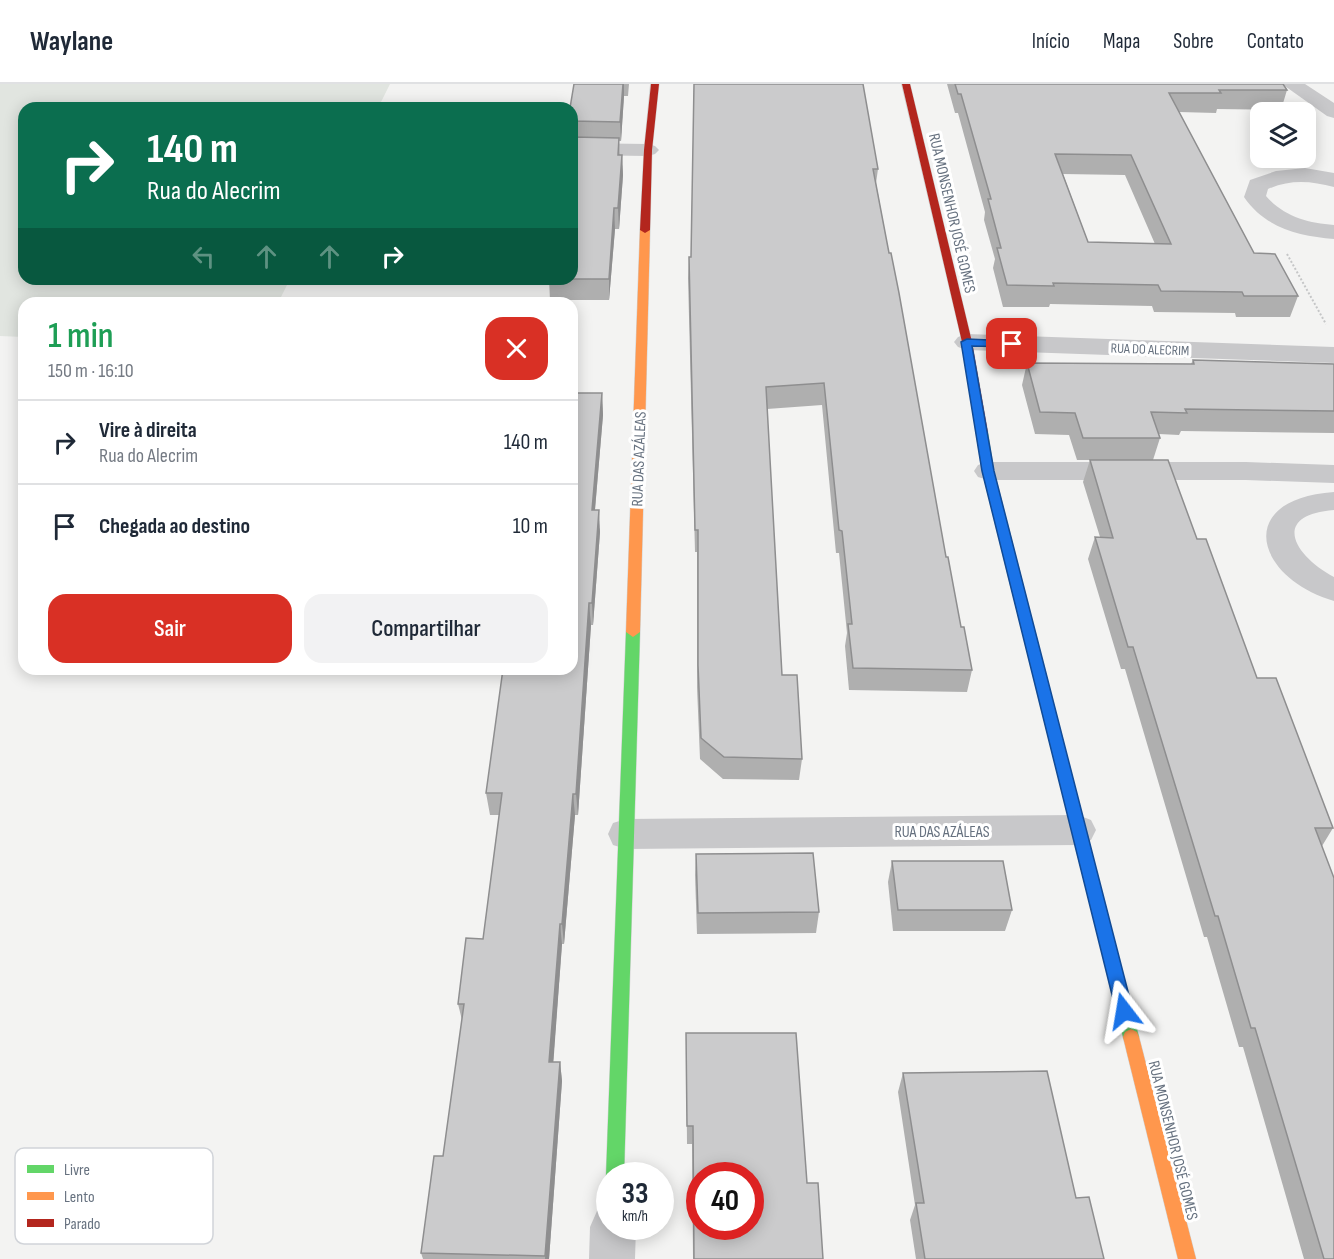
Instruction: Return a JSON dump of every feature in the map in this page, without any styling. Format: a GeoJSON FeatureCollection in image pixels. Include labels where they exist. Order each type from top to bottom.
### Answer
{"type":"FeatureCollection","features":[{"type":"Feature","properties":{"kind":"street","name":"RUA DAS AZÁLEAS"},"geometry":{"type":"LineString","coordinates":[[615,1162],[648,150],[655,84]]}},
{"type":"Feature","properties":{"kind":"street","name":"RUA MONSENHOR JOSÉ GOMES"},"geometry":{"type":"LineString","coordinates":[[906,84],[967,342],[988,471],[1187,1259]]}},
{"type":"Feature","properties":{"kind":"street"},"geometry":{"type":"LineString","coordinates":[[1292,84],[1334,112]]}},
{"type":"Feature","properties":{"kind":"street"},"geometry":{"type":"LineString","coordinates":[[578,149],[648,150]]}},
{"type":"Feature","properties":{"kind":"street"},"geometry":{"type":"LineString","coordinates":[[1334,180],[1298,174],[1274,177],[1258,185],[1255,197],[1265,211],[1287,223],[1334,232]]}},
{"type":"Feature","properties":{"kind":"street","name":"RUA DO ALECRIM"},"geometry":{"type":"LineString","coordinates":[[967,342],[1334,355]]}},
{"type":"Feature","properties":{"kind":"street"},"geometry":{"type":"LineString","coordinates":[[988,471],[1246,471],[1334,474]]}},
{"type":"Feature","properties":{"kind":"street"},"geometry":{"type":"LineString","coordinates":[[1334,501],[1321,501],[1297,508],[1283,521],[1280,538],[1288,558],[1309,577],[1334,590]]}},
{"type":"Feature","properties":{"kind":"street","name":"RUA DAS AZÁLEAS"},"geometry":{"type":"LineString","coordinates":[[626,834],[1078,830]]}},
{"type":"Feature","properties":{"kind":"street"},"geometry":{"type":"LineString","coordinates":[[612,1259],[613,1240]]}},
{"type":"Feature","properties":{"kind":"path"},"geometry":{"type":"LineString","coordinates":[[1287,223],[1281,244],[1328,327]]}},
{"type":"Feature","properties":{"kind":"shaded area"},"geometry":{"type":"Polygon","coordinates":[[[0,84],[390,84],[381,102],[18,102],[18,285],[287,285],[281,297],[18,297],[18,337],[0,336],[0,84]]]}},
{"type":"Feature","properties":{"kind":"building"},"geometry":{"type":"Polygon","coordinates":[[[574,84],[623,84],[620,122],[578,121],[578,102],[571,102],[574,84]]]}},
{"type":"Feature","properties":{"kind":"building"},"geometry":{"type":"Polygon","coordinates":[[[694,84],[863,84],[878,169],[873,169],[899,293],[946,557],[948,557],[961,627],[964,627],[972,670],[853,668],[848,624],[852,624],[842,531],[839,530],[824,383],[766,387],[782,675],[797,675],[802,759],[724,757],[701,738],[698,665],[698,530],[695,530],[689,257],[691,257],[694,84]]]}},
{"type":"Feature","properties":{"kind":"building"},"geometry":{"type":"Polygon","coordinates":[[[955,84],[1283,84],[1287,90],[1169,93],[1254,253],[1275,254],[1298,296],[1244,296],[1242,292],[1161,291],[1158,285],[1053,283],[1054,286],[1007,285],[997,248],[1001,248],[988,199],[991,199],[961,94],[958,94],[955,84]],[[1055,154],[1088,242],[1171,244],[1131,155],[1055,154]]]}},
{"type":"Feature","properties":{"kind":"building"},"geometry":{"type":"Polygon","coordinates":[[[578,137],[619,138],[618,155],[622,155],[618,208],[614,208],[609,279],[578,279],[578,137]]]}},
{"type":"Feature","properties":{"kind":"building"},"geometry":{"type":"Polygon","coordinates":[[[1193,360],[1334,364],[1334,411],[1185,409],[1187,413],[1151,412],[1160,438],[1083,438],[1075,413],[1040,412],[1027,363],[1194,364],[1193,360]]]}},
{"type":"Feature","properties":{"kind":"building"},"geometry":{"type":"Polygon","coordinates":[[[578,393],[602,393],[592,510],[599,510],[592,603],[589,603],[576,794],[573,794],[549,1062],[560,1062],[545,1256],[421,1253],[434,1156],[443,1156],[464,1004],[458,1004],[466,938],[483,939],[502,793],[486,793],[502,675],[578,675],[578,393]]]}},
{"type":"Feature","properties":{"kind":"building"},"geometry":{"type":"Polygon","coordinates":[[[1090,460],[1168,460],[1197,539],[1206,539],[1257,678],[1276,678],[1333,828],[1315,828],[1334,878],[1334,1259],[1324,1259],[1255,1028],[1251,1028],[1218,916],[1215,916],[1133,647],[1128,647],[1095,537],[1113,538],[1090,460]]]}},
{"type":"Feature","properties":{"kind":"building"},"geometry":{"type":"Polygon","coordinates":[[[813,853],[819,912],[698,913],[696,854],[813,853]]]}},
{"type":"Feature","properties":{"kind":"building"},"geometry":{"type":"Polygon","coordinates":[[[892,861],[1003,861],[1012,910],[898,910],[892,861]]]}},
{"type":"Feature","properties":{"kind":"building"},"geometry":{"type":"Polygon","coordinates":[[[686,1033],[796,1033],[807,1183],[818,1183],[823,1259],[694,1259],[694,1240],[764,1240],[764,1162],[693,1162],[693,1126],[687,1126],[686,1033]]]}},
{"type":"Feature","properties":{"kind":"building"},"geometry":{"type":"Polygon","coordinates":[[[1047,1071],[1076,1198],[1089,1197],[1104,1259],[925,1259],[916,1203],[924,1203],[903,1073],[1047,1071]]]}},
{"type":"Feature","properties":{"kind":"traffic: fast"},"geometry":{"type":"LineString","coordinates":[[982,433],[988,471],[1131,1037]]}},
{"type":"Feature","properties":{"kind":"traffic: fast"},"geometry":{"type":"LineString","coordinates":[[615,1162],[633,632]]}},
{"type":"Feature","properties":{"kind":"traffic: slow"},"geometry":{"type":"LineString","coordinates":[[633,632],[645,230]]}},
{"type":"Feature","properties":{"kind":"traffic: slow"},"geometry":{"type":"LineString","coordinates":[[1131,1037],[1187,1259]]}},
{"type":"Feature","properties":{"kind":"traffic: jam"},"geometry":{"type":"LineString","coordinates":[[645,230],[648,150],[655,84]]}},
{"type":"Feature","properties":{"kind":"traffic: jam"},"geometry":{"type":"LineString","coordinates":[[906,84],[967,342],[982,433]]}},
{"type":"Feature","properties":{"kind":"route"},"geometry":{"type":"LineString","coordinates":[[1012,344],[967,342],[988,471],[1124,1011]]}}]}
